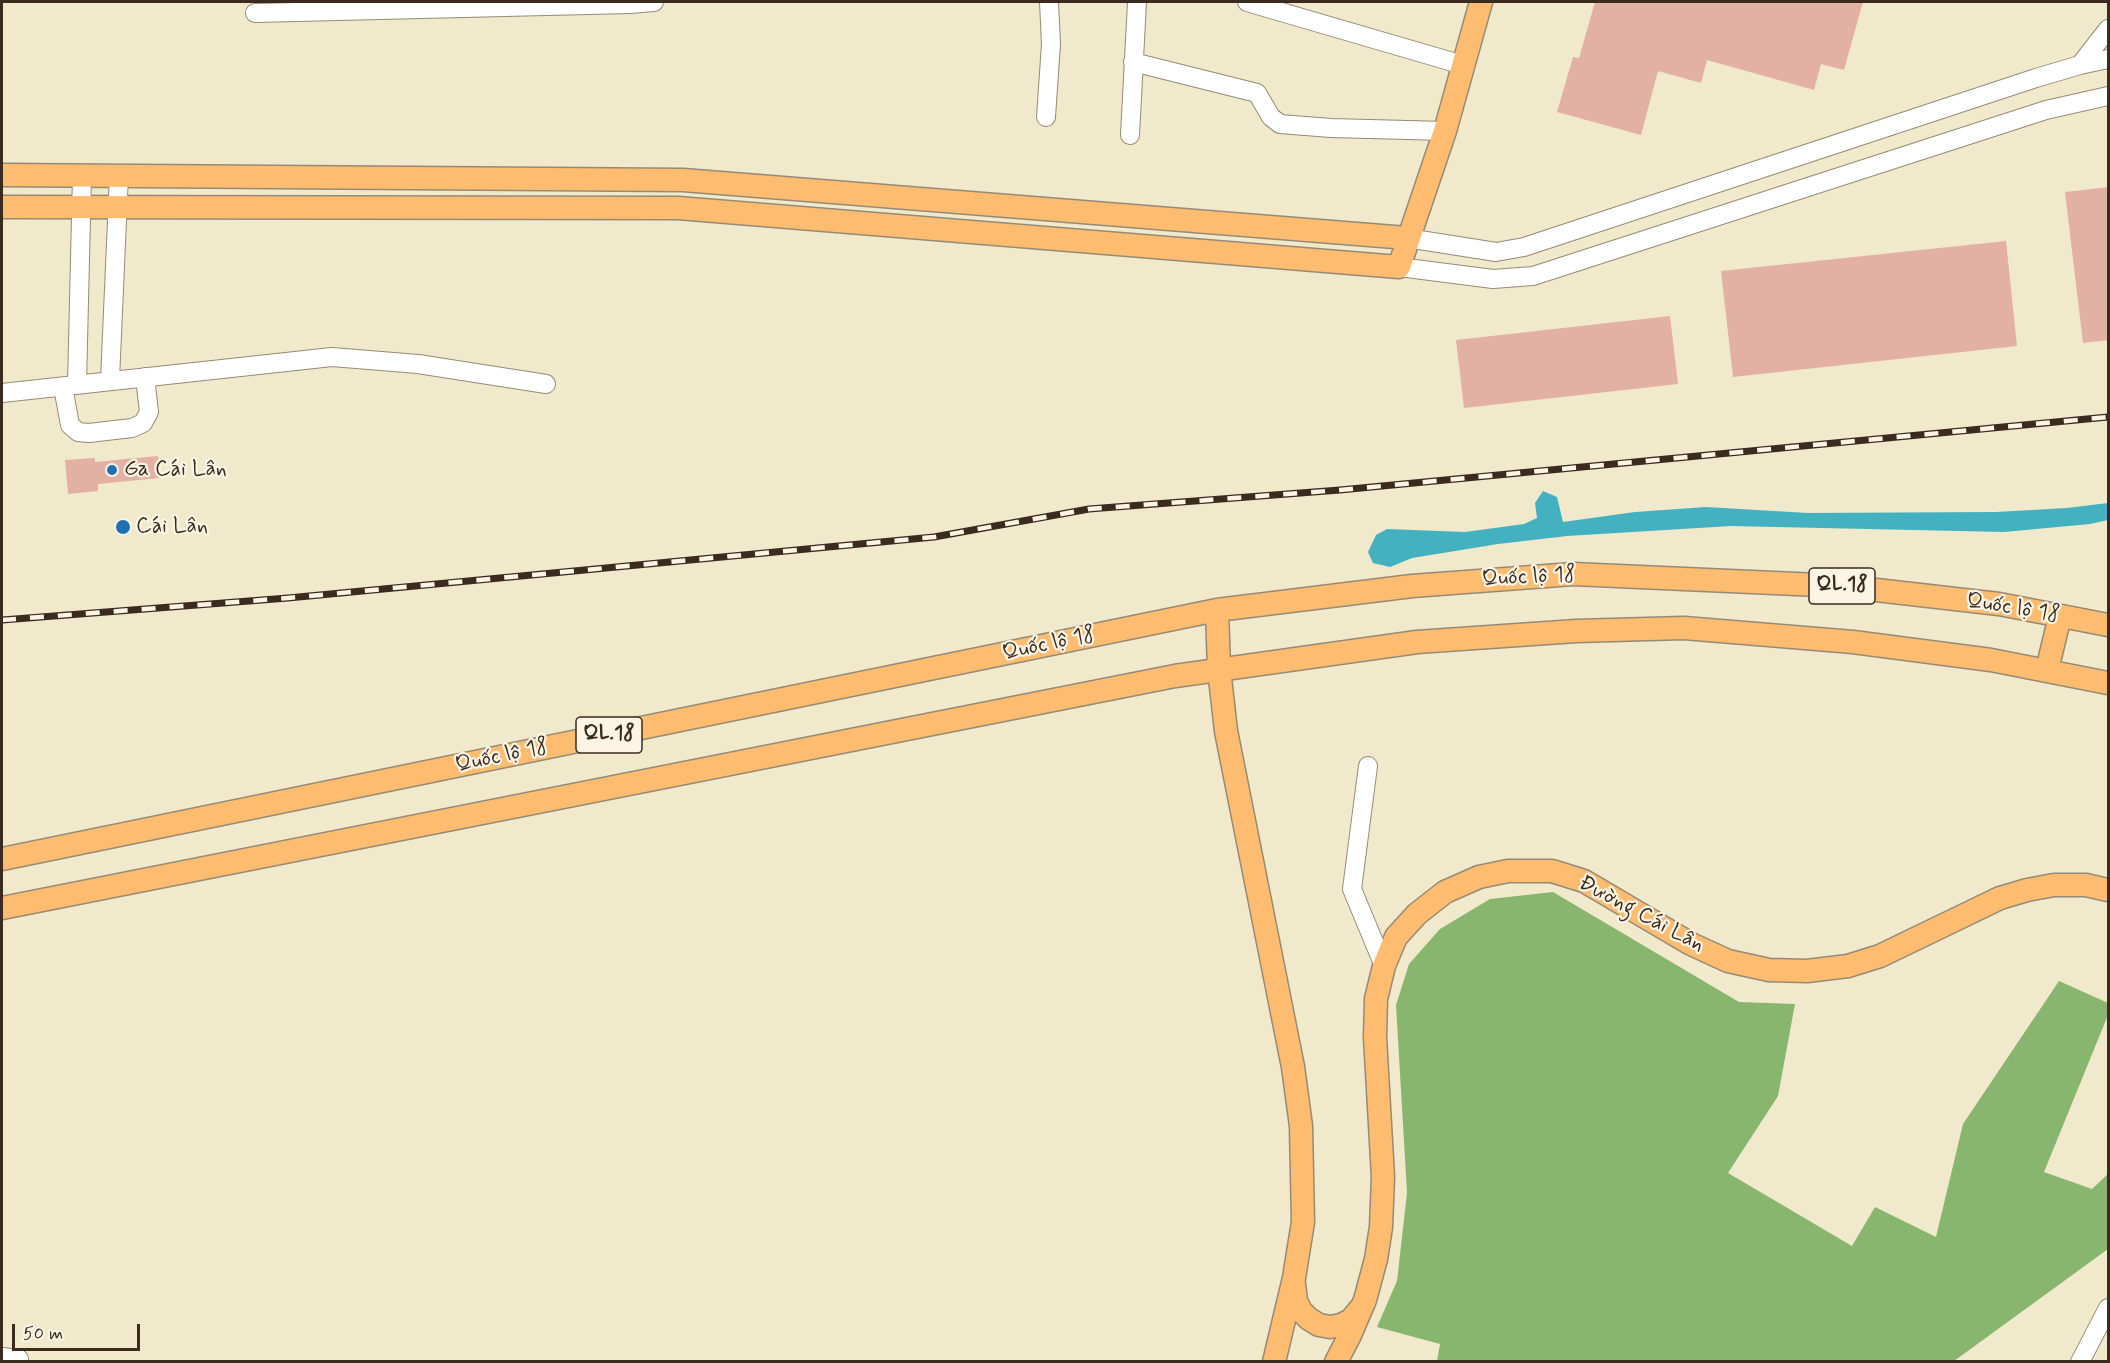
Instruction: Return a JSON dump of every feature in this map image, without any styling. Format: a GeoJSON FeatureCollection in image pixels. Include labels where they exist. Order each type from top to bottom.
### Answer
{"type":"FeatureCollection","features":[{"type":"Feature","properties":{"kind":"main road"},"geometry":{"type":"LineString","coordinates":[[2,207],[678,208],[1399,267],[1445,131],[1481,2]]}},
{"type":"Feature","properties":{"kind":"main road"},"geometry":{"type":"LineString","coordinates":[[2,175],[683,180],[1407,238]]}},
{"type":"Feature","properties":{"kind":"main road","name":"Quốc lộ 18"},"geometry":{"type":"LineString","coordinates":[[2,859],[1218,610],[1412,586],[1573,574],[1841,586],[1999,604],[2109,625]]}},
{"type":"Feature","properties":{"kind":"main road"},"geometry":{"type":"LineString","coordinates":[[1218,610],[1219,669],[1226,731],[1293,1067],[1301,1126],[1303,1222],[1294,1278],[1274,1362]]}},
{"type":"Feature","properties":{"kind":"main road"},"geometry":{"type":"LineString","coordinates":[[2047,670],[2060,616]]}},
{"type":"Feature","properties":{"kind":"main road","name":"QL.18"},"geometry":{"type":"LineString","coordinates":[[2,908],[1219,669],[1417,642],[1576,631],[1684,628],[1853,642],[1991,660],[2109,683]]}},
{"type":"Feature","properties":{"kind":"main road","name":"Đường Cái Lân"},"geometry":{"type":"LineString","coordinates":[[1336,1362],[1365,1300],[1376,1260],[1381,1227],[1383,1177],[1375,1037],[1376,999],[1384,966],[1396,937],[1417,914],[1445,892],[1479,877],[1508,871],[1552,871],[1584,881],[1691,944],[1728,961],[1779,971],[1818,970],[1848,966],[1869,959],[2000,898],[2027,890],[2054,885],[2086,885],[2109,890]]}},
{"type":"Feature","properties":{"kind":"main road"},"geometry":{"type":"LineString","coordinates":[[1294,1278],[1296,1301],[1301,1311],[1318,1325],[1330,1327],[1351,1320],[1365,1300]]}},
{"type":"Feature","properties":{"kind":"street"},"geometry":{"type":"LineString","coordinates":[[255,13],[654,2]]}},
{"type":"Feature","properties":{"kind":"street"},"geometry":{"type":"LineString","coordinates":[[1046,117],[1051,44],[1049,2]]}},
{"type":"Feature","properties":{"kind":"street"},"geometry":{"type":"LineString","coordinates":[[1130,135],[1137,2]]}},
{"type":"Feature","properties":{"kind":"street"},"geometry":{"type":"LineString","coordinates":[[1247,2],[1463,65]]}},
{"type":"Feature","properties":{"kind":"street"},"geometry":{"type":"LineString","coordinates":[[2080,65],[2109,29]]}},
{"type":"Feature","properties":{"kind":"street"},"geometry":{"type":"LineString","coordinates":[[1407,238],[1496,252],[1524,247],[2036,78],[2109,59]]}},
{"type":"Feature","properties":{"kind":"street"},"geometry":{"type":"LineString","coordinates":[[1133,62],[1257,93],[1271,117],[1280,124],[1331,128],[1445,131]]}},
{"type":"Feature","properties":{"kind":"street"},"geometry":{"type":"LineString","coordinates":[[2036,78],[2046,110]]}},
{"type":"Feature","properties":{"kind":"street"},"geometry":{"type":"LineString","coordinates":[[1399,267],[1493,279],[1533,276],[2046,110],[2109,96]]}},
{"type":"Feature","properties":{"kind":"street"},"geometry":{"type":"LineString","coordinates":[[82,174],[70,386],[70,425],[78,432],[89,433],[132,428],[143,423],[149,412],[145,377]]}},
{"type":"Feature","properties":{"kind":"street"},"geometry":{"type":"LineString","coordinates":[[110,380],[119,175]]}},
{"type":"Feature","properties":{"kind":"street"},"geometry":{"type":"LineString","coordinates":[[2,393],[332,357],[418,364],[546,384]]}},
{"type":"Feature","properties":{"kind":"street"},"geometry":{"type":"LineString","coordinates":[[1368,766],[1352,889],[1384,966]]}},
{"type":"Feature","properties":{"kind":"street"},"geometry":{"type":"LineString","coordinates":[[2080,1362],[2109,1308]]}},
{"type":"Feature","properties":{"kind":"street"},"geometry":{"type":"LineString","coordinates":[[2,1357],[19,1359],[19,1362]]}},
{"type":"Feature","properties":{"kind":"green space"},"geometry":{"type":"Polygon","coordinates":[[[1553,892],[1739,1002],[1795,1004],[1778,1096],[1728,1173],[1852,1246],[1875,1207],[1936,1237],[1963,1124],[2059,981],[2108,1003],[2108,1015],[2044,1172],[2092,1189],[2108,1174],[2108,1249],[1954,1361],[1437,1361],[1440,1344],[1377,1327],[1397,1281],[1407,1193],[1396,1005],[1409,964],[1440,929],[1490,899],[1553,892]]]}},
{"type":"Feature","properties":{"kind":"water"},"geometry":{"type":"Polygon","coordinates":[[[1543,491],[1557,497],[1563,522],[1635,512],[1706,507],[1808,513],[1996,512],[2108,503],[2108,520],[2090,524],[2004,532],[1731,526],[1567,536],[1412,558],[1390,567],[1373,563],[1368,552],[1376,535],[1387,529],[1465,532],[1524,524],[1537,518],[1535,503],[1543,491]]]}},
{"type":"Feature","properties":{"kind":"building"},"geometry":{"type":"Polygon","coordinates":[[[1595,2],[1863,2],[1844,70],[1821,64],[1814,90],[1707,60],[1701,83],[1658,71],[1641,135],[1557,112],[1573,57],[1579,58],[1595,2]]]}},
{"type":"Feature","properties":{"kind":"building"},"geometry":{"type":"Polygon","coordinates":[[[2109,187],[2109,340],[2083,343],[2065,192],[2109,187]]]}},
{"type":"Feature","properties":{"kind":"building"},"geometry":{"type":"Polygon","coordinates":[[[2006,241],[2017,346],[1733,377],[1721,271],[2006,241]]]}},
{"type":"Feature","properties":{"kind":"building"},"geometry":{"type":"Polygon","coordinates":[[[1670,316],[1678,384],[1464,408],[1456,340],[1670,316]]]}},
{"type":"Feature","properties":{"kind":"building","name":"Ga Cái Lân"},"geometry":{"type":"Polygon","coordinates":[[[158,456],[159,478],[98,484],[98,491],[68,494],[65,460],[95,458],[95,462],[158,456]]]}},
{"type":"Feature","properties":{"kind":"railway"},"geometry":{"type":"LineString","coordinates":[[2,620],[288,598],[934,537],[1089,509],[1340,490],[2108,417]]}},
{"type":"Feature","properties":{"kind":"place","name":"Ga Cái Lân"},"geometry":{"type":"Point","coordinates":[112,470]}},
{"type":"Feature","properties":{"kind":"place","name":"Cái Lân"},"geometry":{"type":"Point","coordinates":[123,527]}}]}
